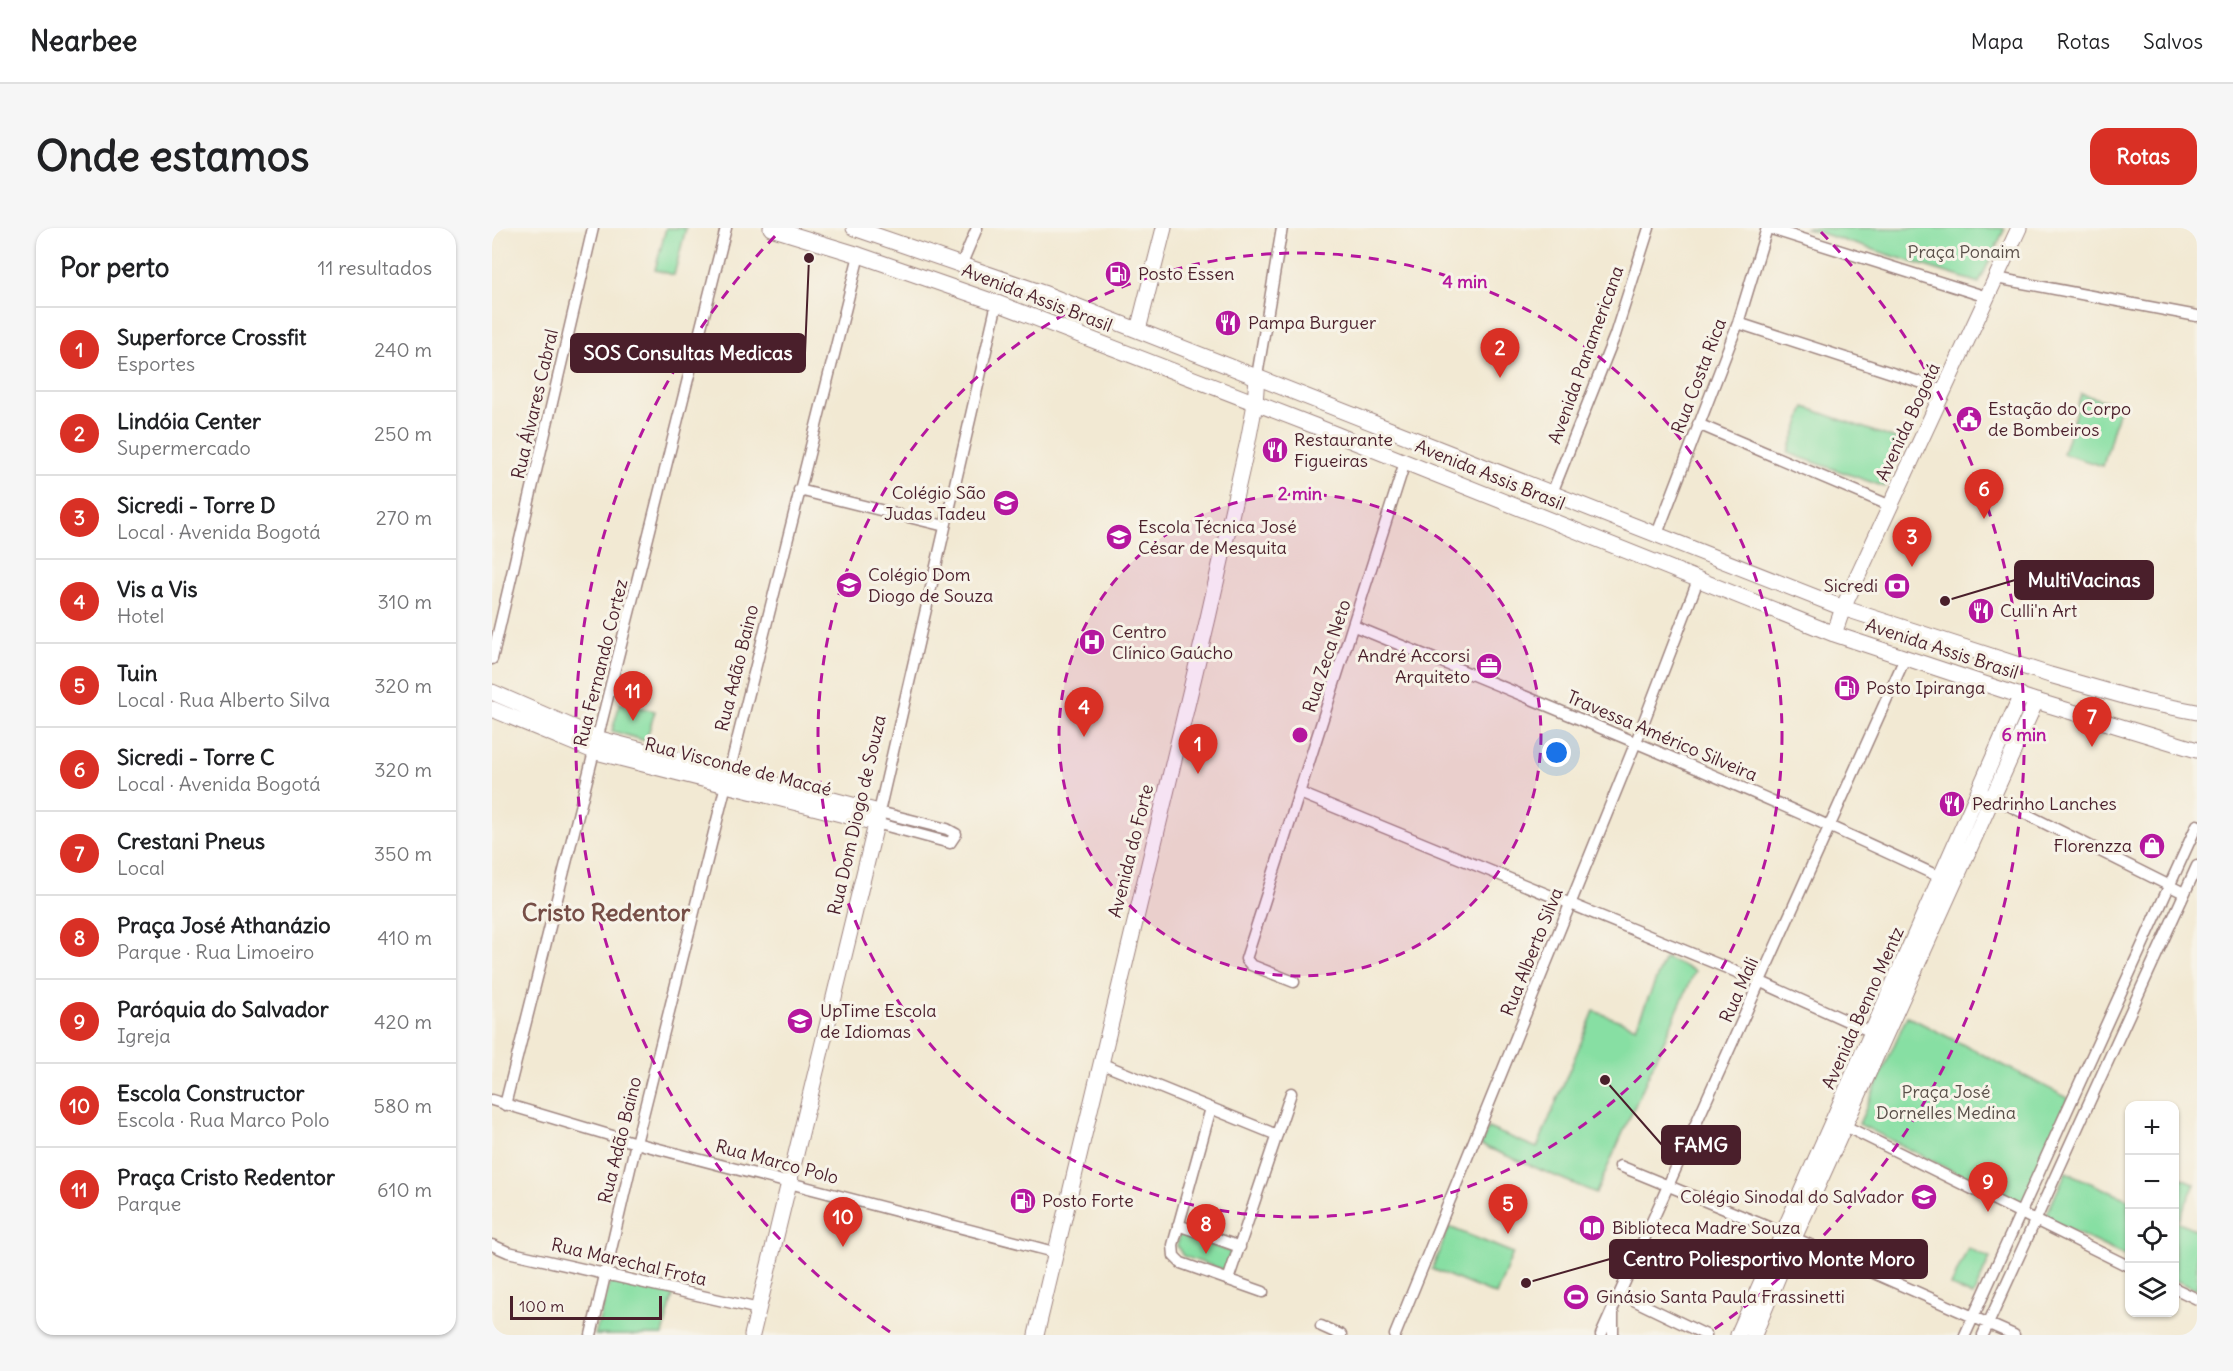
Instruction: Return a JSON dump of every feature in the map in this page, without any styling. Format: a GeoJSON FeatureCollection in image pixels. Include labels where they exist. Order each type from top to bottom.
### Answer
{"type":"FeatureCollection","features":[{"type":"Feature","properties":{"kind":"main road","name":"Avenida Assis Brasil"},"geometry":{"type":"LineString","coordinates":[[771,228],[821,235],[859,255],[997,303],[1405,462],[1834,634],[2036,701],[2197,750]]}},
{"type":"Feature","properties":{"kind":"main road","name":"Avenida Assis Brasil"},"geometry":{"type":"LineString","coordinates":[[854,228],[962,263],[1138,330],[1843,608],[2050,675],[2145,702],[2197,712]]}},
{"type":"Feature","properties":{"kind":"main road"},"geometry":{"type":"LineString","coordinates":[[1138,330],[1164,228]]}},
{"type":"Feature","properties":{"kind":"main road","name":"Avenida Bogotá"},"geometry":{"type":"LineString","coordinates":[[1834,634],[1843,608],[2019,228]]}},
{"type":"Feature","properties":{"kind":"main road","name":"Avenida do Forte"},"geometry":{"type":"LineString","coordinates":[[1036,1335],[1054,1252],[1208,618],[1255,404],[1257,376]]}},
{"type":"Feature","properties":{"kind":"main road","name":"Rua Visconde de Macaé"},"geometry":{"type":"LineString","coordinates":[[492,692],[598,745]]}},
{"type":"Feature","properties":{"kind":"main road","name":"Avenida Benno Mentz"},"geometry":{"type":"LineString","coordinates":[[1738,1335],[1788,1235],[1904,981],[1948,881],[1980,791],[2021,695]]}},
{"type":"Feature","properties":{"kind":"main road","name":"Avenida Benno Mentz"},"geometry":{"type":"LineString","coordinates":[[1948,881],[1994,798],[2036,701]]}},
{"type":"Feature","properties":{"kind":"main road","name":"Rua Visconde de Macaé"},"geometry":{"type":"LineString","coordinates":[[492,709],[509,717],[598,745],[878,817]]}},
{"type":"Feature","properties":{"kind":"main road"},"geometry":{"type":"LineString","coordinates":[[492,721],[509,717]]}},
{"type":"Feature","properties":{"kind":"main road","name":"Rua Dom Diogo de Souza"},"geometry":{"type":"LineString","coordinates":[[752,1335],[878,817]]}},
{"type":"Feature","properties":{"kind":"main road","name":"Avenida Benno Mentz"},"geometry":{"type":"LineString","coordinates":[[1754,1335],[1788,1235]]}},
{"type":"Feature","properties":{"kind":"street","name":"Rua Álvares Cabral"},"geometry":{"type":"LineString","coordinates":[[492,659],[593,228]]}},
{"type":"Feature","properties":{"kind":"street","name":"Rua Fernando Cortez"},"geometry":{"type":"LineString","coordinates":[[505,1105],[598,745],[726,228]]}},
{"type":"Feature","properties":{"kind":"street"},"geometry":{"type":"LineString","coordinates":[[962,263],[977,228]]}},
{"type":"Feature","properties":{"kind":"street"},"geometry":{"type":"LineString","coordinates":[[1257,376],[1282,228]]}},
{"type":"Feature","properties":{"kind":"street","name":"Avenida Panamericana"},"geometry":{"type":"LineString","coordinates":[[1552,493],[1615,335],[1649,228]]}},
{"type":"Feature","properties":{"kind":"street"},"geometry":{"type":"LineString","coordinates":[[1767,228],[1987,297]]}},
{"type":"Feature","properties":{"kind":"street","name":"Rua Costa Rica"},"geometry":{"type":"LineString","coordinates":[[1657,534],[1738,323],[1767,228]]}},
{"type":"Feature","properties":{"kind":"street","name":"Rua Adão Baino"},"geometry":{"type":"LineString","coordinates":[[591,1335],[636,1143],[859,255]]}},
{"type":"Feature","properties":{"kind":"street"},"geometry":{"type":"LineString","coordinates":[[1996,278],[2197,316]]}},
{"type":"Feature","properties":{"kind":"street","name":"Rua Dom Diogo de Souza"},"geometry":{"type":"LineString","coordinates":[[878,817],[997,303]]}},
{"type":"Feature","properties":{"kind":"street"},"geometry":{"type":"LineString","coordinates":[[1738,323],[1944,390]]}},
{"type":"Feature","properties":{"kind":"street"},"geometry":{"type":"LineString","coordinates":[[1698,424],[1891,506]]}},
{"type":"Feature","properties":{"kind":"street","name":"Rua Zeca Neto"},"geometry":{"type":"LineString","coordinates":[[1294,982],[1247,961],[1405,462]]}},
{"type":"Feature","properties":{"kind":"street"},"geometry":{"type":"LineString","coordinates":[[799,490],[945,526]]}},
{"type":"Feature","properties":{"kind":"street","name":"Rua Alberto Silva"},"geometry":{"type":"LineString","coordinates":[[1395,1335],[1636,742],[1698,580]]}},
{"type":"Feature","properties":{"kind":"street","name":"Travessa Américo Silveira"},"geometry":{"type":"LineString","coordinates":[[1354,626],[1636,742],[1830,826],[1948,881]]}},
{"type":"Feature","properties":{"kind":"street","name":"Rua Mali"},"geometry":{"type":"LineString","coordinates":[[1601,1335],[1905,658]]}},
{"type":"Feature","properties":{"kind":"street"},"geometry":{"type":"LineString","coordinates":[[1980,791],[2184,893]]}},
{"type":"Feature","properties":{"kind":"street"},"geometry":{"type":"LineString","coordinates":[[1300,793],[1761,982],[1879,1035]]}},
{"type":"Feature","properties":{"kind":"street","name":"Rua Visconde de Macaé"},"geometry":{"type":"LineString","coordinates":[[878,817],[947,829],[956,834],[950,843],[878,817]]}},
{"type":"Feature","properties":{"kind":"street"},"geometry":{"type":"LineString","coordinates":[[1965,1335],[2197,825]]}},
{"type":"Feature","properties":{"kind":"street"},"geometry":{"type":"LineString","coordinates":[[1983,1335],[2197,866]]}},
{"type":"Feature","properties":{"kind":"street"},"geometry":{"type":"LineString","coordinates":[[2095,1048],[2110,1056]]}},
{"type":"Feature","properties":{"kind":"street"},"geometry":{"type":"LineString","coordinates":[[1100,1063],[1277,1135]]}},
{"type":"Feature","properties":{"kind":"street"},"geometry":{"type":"LineString","coordinates":[[1228,1280],[1290,1093]]}},
{"type":"Feature","properties":{"kind":"street","name":"Rua Marco Polo"},"geometry":{"type":"LineString","coordinates":[[492,1100],[636,1143],[1054,1252]]}},
{"type":"Feature","properties":{"kind":"street"},"geometry":{"type":"LineString","coordinates":[[1210,1108],[1178,1226],[1174,1256],[1180,1263],[1263,1292]]}},
{"type":"Feature","properties":{"kind":"street"},"geometry":{"type":"LineString","coordinates":[[1839,1123],[2125,1265]]}},
{"type":"Feature","properties":{"kind":"street"},"geometry":{"type":"LineString","coordinates":[[1620,1166],[1788,1235],[2014,1335]]}},
{"type":"Feature","properties":{"kind":"street"},"geometry":{"type":"LineString","coordinates":[[1178,1226],[1240,1247]]}},
{"type":"Feature","properties":{"kind":"street","name":"Rua Marechal Frota"},"geometry":{"type":"LineString","coordinates":[[492,1245],[508,1252],[759,1308]]}},
{"type":"Feature","properties":{"kind":"street"},"geometry":{"type":"LineString","coordinates":[[2179,1290],[2197,1299]]}},
{"type":"Feature","properties":{"kind":"street"},"geometry":{"type":"LineString","coordinates":[[1621,1294],[1706,1335]]}},
{"type":"Feature","properties":{"kind":"street"},"geometry":{"type":"LineString","coordinates":[[1613,1311],[1613,1335]]}},
{"type":"Feature","properties":{"kind":"street"},"geometry":{"type":"LineString","coordinates":[[1321,1326],[1341,1335]]}},
{"type":"Feature","properties":{"kind":"green space"},"geometry":{"type":"Polygon","coordinates":[[[666,228],[686,228],[674,275],[655,270],[666,228]]]}},
{"type":"Feature","properties":{"kind":"green space","name":"Praça Ponaim"},"geometry":{"type":"Polygon","coordinates":[[[1804,228],[2005,228],[1979,283],[1804,228]]]}},
{"type":"Feature","properties":{"kind":"green space"},"geometry":{"type":"Polygon","coordinates":[[[2081,394],[2120,405],[2103,466],[2063,454],[2081,394]]]}},
{"type":"Feature","properties":{"kind":"green space"},"geometry":{"type":"Polygon","coordinates":[[[1805,407],[1901,441],[1885,487],[1788,453],[1805,407]]]}},
{"type":"Feature","properties":{"kind":"green space"},"geometry":{"type":"Polygon","coordinates":[[[620,703],[655,711],[646,741],[612,731],[620,703]]]}},
{"type":"Feature","properties":{"kind":"green space"},"geometry":{"type":"Polygon","coordinates":[[[1665,958],[1695,971],[1596,1193],[1481,1145],[1488,1128],[1537,1148],[1594,1011],[1636,1027],[1665,958]]]}},
{"type":"Feature","properties":{"kind":"green space","name":"Praça José Dornelles Medina"},"geometry":{"type":"Polygon","coordinates":[[[1907,1016],[2068,1098],[2022,1206],[1859,1124],[1907,1016]]]}},
{"type":"Feature","properties":{"kind":"green space"},"geometry":{"type":"Polygon","coordinates":[[[2066,1172],[2125,1198],[2125,1256],[2045,1218],[2066,1172]]]}},
{"type":"Feature","properties":{"kind":"green space"},"geometry":{"type":"Polygon","coordinates":[[[2179,1177],[2195,1184],[2179,1219],[2179,1177]]]}},
{"type":"Feature","properties":{"kind":"green space"},"geometry":{"type":"Polygon","coordinates":[[[2179,1222],[2197,1230],[2197,1290],[2179,1282],[2179,1222]]]}},
{"type":"Feature","properties":{"kind":"green space"},"geometry":{"type":"Polygon","coordinates":[[[1449,1227],[1513,1253],[1496,1295],[1432,1269],[1449,1227]]]}},
{"type":"Feature","properties":{"kind":"green space"},"geometry":{"type":"Polygon","coordinates":[[[1179,1234],[1231,1252],[1224,1270],[1183,1256],[1177,1246],[1179,1234]]]}},
{"type":"Feature","properties":{"kind":"green space"},"geometry":{"type":"Polygon","coordinates":[[[1968,1248],[1990,1258],[1973,1296],[1951,1286],[1968,1248]]]}},
{"type":"Feature","properties":{"kind":"green space"},"geometry":{"type":"Polygon","coordinates":[[[611,1278],[674,1292],[663,1335],[595,1335],[611,1278]]]}},
{"type":"Feature","properties":{"kind":"place","name":"SOS Consultas Medicas"},"geometry":{"type":"Point","coordinates":[809,258]}},
{"type":"Feature","properties":{"kind":"place","name":"Posto Essen"},"geometry":{"type":"Point","coordinates":[1118,274]}},
{"type":"Feature","properties":{"kind":"place","name":"Pampa Burguer"},"geometry":{"type":"Point","coordinates":[1228,323]}},
{"type":"Feature","properties":{"kind":"place","name":"Lindóia Center"},"geometry":{"type":"Point","coordinates":[1500,378]}},
{"type":"Feature","properties":{"kind":"place","name":"Estação do Corpo de Bombeiros"},"geometry":{"type":"Point","coordinates":[1969,419]}},
{"type":"Feature","properties":{"kind":"place","name":"Restaurante Figueiras"},"geometry":{"type":"Point","coordinates":[1275,450]}},
{"type":"Feature","properties":{"kind":"place","name":"Colégio São Judas Tadeu"},"geometry":{"type":"Point","coordinates":[1006,503]}},
{"type":"Feature","properties":{"kind":"place","name":"Sicredi - Torre C"},"geometry":{"type":"Point","coordinates":[1984,519]}},
{"type":"Feature","properties":{"kind":"place","name":"Escola Técnica José César de Mesquita"},"geometry":{"type":"Point","coordinates":[1119,537]}},
{"type":"Feature","properties":{"kind":"place","name":"Sicredi - Torre D"},"geometry":{"type":"Point","coordinates":[1912,567]}},
{"type":"Feature","properties":{"kind":"place","name":"Colégio Dom Diogo de Souza"},"geometry":{"type":"Point","coordinates":[849,585]}},
{"type":"Feature","properties":{"kind":"place","name":"Sicredi"},"geometry":{"type":"Point","coordinates":[1897,586]}},
{"type":"Feature","properties":{"kind":"place","name":"MultiVacinas"},"geometry":{"type":"Point","coordinates":[1945,601]}},
{"type":"Feature","properties":{"kind":"place","name":"Culli'n Art"},"geometry":{"type":"Point","coordinates":[1981,611]}},
{"type":"Feature","properties":{"kind":"place","name":"Centro Clínico Gaúcho"},"geometry":{"type":"Point","coordinates":[1092,642]}},
{"type":"Feature","properties":{"kind":"place","name":"André Accorsi Arquiteto"},"geometry":{"type":"Point","coordinates":[1489,666]}},
{"type":"Feature","properties":{"kind":"place","name":"Posto Ipiranga"},"geometry":{"type":"Point","coordinates":[1847,688]}},
{"type":"Feature","properties":{"kind":"place","name":"Praça Cristo Redentor"},"geometry":{"type":"Point","coordinates":[633,721]}},
{"type":"Feature","properties":{"kind":"place","name":"Vis a Vis"},"geometry":{"type":"Point","coordinates":[1084,737]}},
{"type":"Feature","properties":{"kind":"place","name":"Crestani Pneus"},"geometry":{"type":"Point","coordinates":[2092,747]}},
{"type":"Feature","properties":{"kind":"place","name":"Superforce Crossfit"},"geometry":{"type":"Point","coordinates":[1198,774]}},
{"type":"Feature","properties":{"kind":"place","name":"Pedrinho Lanches"},"geometry":{"type":"Point","coordinates":[1952,804]}},
{"type":"Feature","properties":{"kind":"place","name":"Florenzza"},"geometry":{"type":"Point","coordinates":[2152,846]}},
{"type":"Feature","properties":{"kind":"place","name":"UpTime Escola de Idiomas"},"geometry":{"type":"Point","coordinates":[800,1021]}},
{"type":"Feature","properties":{"kind":"place","name":"FAMG"},"geometry":{"type":"Point","coordinates":[1605,1080]}},
{"type":"Feature","properties":{"kind":"place","name":"Colégio Sinodal do Salvador"},"geometry":{"type":"Point","coordinates":[1924,1197]}},
{"type":"Feature","properties":{"kind":"place","name":"Posto Forte"},"geometry":{"type":"Point","coordinates":[1023,1201]}},
{"type":"Feature","properties":{"kind":"place","name":"Paróquia do Salvador"},"geometry":{"type":"Point","coordinates":[1988,1212]}},
{"type":"Feature","properties":{"kind":"place","name":"Biblioteca Madre Souza"},"geometry":{"type":"Point","coordinates":[1592,1228]}},
{"type":"Feature","properties":{"kind":"place","name":"Tuin"},"geometry":{"type":"Point","coordinates":[1508,1234]}},
{"type":"Feature","properties":{"kind":"place","name":"Escola Constructor"},"geometry":{"type":"Point","coordinates":[843,1247]}},
{"type":"Feature","properties":{"kind":"place","name":"Praça José Athanázio"},"geometry":{"type":"Point","coordinates":[1206,1254]}},
{"type":"Feature","properties":{"kind":"place","name":"Centro Poliesportivo Monte Moro"},"geometry":{"type":"Point","coordinates":[1526,1283]}},
{"type":"Feature","properties":{"kind":"place","name":"Ginásio Santa Paula Frassinetti"},"geometry":{"type":"Point","coordinates":[1576,1297]}},
{"type":"Feature","properties":{"kind":"district","name":"Cristo Redentor"},"geometry":{"type":"Point","coordinates":[606,913]}}]}
